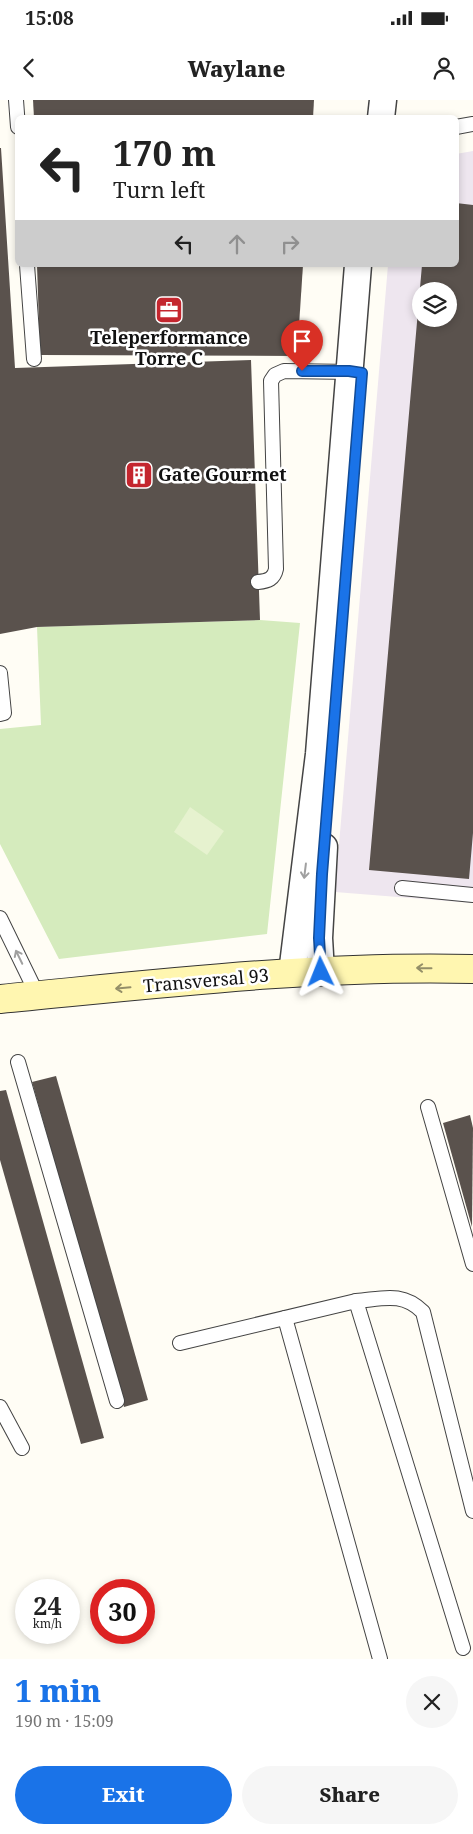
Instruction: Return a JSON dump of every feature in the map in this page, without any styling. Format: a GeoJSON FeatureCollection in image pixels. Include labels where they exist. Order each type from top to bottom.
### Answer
{"type":"FeatureCollection","features":[{"type":"Feature","properties":{"kind":"main road","name":"Transversal 93"},"geometry":{"type":"LineString","coordinates":[[0,999],[292,973],[364,969],[473,969]]}},
{"type":"Feature","properties":{"kind":"street"},"geometry":{"type":"LineString","coordinates":[[369,115],[370,100]]}},
{"type":"Feature","properties":{"kind":"street"},"geometry":{"type":"LineString","coordinates":[[382,115],[383,100]]}},
{"type":"Feature","properties":{"kind":"street"},"geometry":{"type":"LineString","coordinates":[[321,972],[319,938],[322,874],[355,372],[358,267]]}},
{"type":"Feature","properties":{"kind":"street"},"geometry":{"type":"LineString","coordinates":[[292,973],[319,754],[355,372],[370,267]]}},
{"type":"Feature","properties":{"kind":"lane"},"geometry":{"type":"LineString","coordinates":[[16,100],[17,115]]}},
{"type":"Feature","properties":{"kind":"lane"},"geometry":{"type":"LineString","coordinates":[[459,126],[473,124]]}},
{"type":"Feature","properties":{"kind":"lane"},"geometry":{"type":"LineString","coordinates":[[27,267],[34,359]]}},
{"type":"Feature","properties":{"kind":"lane"},"geometry":{"type":"LineString","coordinates":[[258,582],[271,579],[276,569],[271,381],[275,375],[284,371],[355,372]]}},
{"type":"Feature","properties":{"kind":"lane"},"geometry":{"type":"LineString","coordinates":[[0,673],[4,713],[0,714]]}},
{"type":"Feature","properties":{"kind":"lane"},"geometry":{"type":"LineString","coordinates":[[402,888],[473,895]]}},
{"type":"Feature","properties":{"kind":"lane"},"geometry":{"type":"LineString","coordinates":[[0,918],[38,996]]}},
{"type":"Feature","properties":{"kind":"lane"},"geometry":{"type":"LineString","coordinates":[[18,1062],[118,1401]]}},
{"type":"Feature","properties":{"kind":"lane"},"geometry":{"type":"LineString","coordinates":[[428,1107],[473,1264]]}},
{"type":"Feature","properties":{"kind":"lane"},"geometry":{"type":"LineString","coordinates":[[180,1343],[356,1301],[399,1297],[414,1303],[423,1312],[473,1511]]}},
{"type":"Feature","properties":{"kind":"lane"},"geometry":{"type":"LineString","coordinates":[[356,1301],[463,1648]]}},
{"type":"Feature","properties":{"kind":"lane"},"geometry":{"type":"LineString","coordinates":[[285,1318],[380,1659]]}},
{"type":"Feature","properties":{"kind":"lane"},"geometry":{"type":"LineString","coordinates":[[0,1407],[22,1448]]}},
{"type":"Feature","properties":{"kind":"shaded area"},"geometry":{"type":"Polygon","coordinates":[[[473,151],[473,903],[335,892],[388,267],[459,267],[459,153],[473,151]]]}},
{"type":"Feature","properties":{"kind":"green space"},"geometry":{"type":"Polygon","coordinates":[[[260,620],[300,623],[267,934],[59,959],[0,844],[0,729],[41,725],[37,627],[260,620]]]}},
{"type":"Feature","properties":{"kind":"green space"},"geometry":{"type":"Polygon","coordinates":[[[190,807],[224,831],[207,855],[174,832],[190,807]]]}},
{"type":"Feature","properties":{"kind":"building"},"geometry":{"type":"Polygon","coordinates":[[[33,100],[314,100],[313,115],[34,115],[33,100]]]}},
{"type":"Feature","properties":{"kind":"building","name":"Gate Gourmet"},"geometry":{"type":"Polygon","coordinates":[[[0,148],[15,368],[251,360],[260,620],[37,627],[0,634],[0,148]]]}},
{"type":"Feature","properties":{"kind":"building"},"geometry":{"type":"Polygon","coordinates":[[[459,203],[473,205],[473,833],[469,879],[369,870],[417,327],[457,327],[457,282],[421,282],[422,267],[459,267],[459,203]]]}},
{"type":"Feature","properties":{"kind":"building","name":"Teleperformance Torre C"},"geometry":{"type":"Polygon","coordinates":[[[37,267],[303,267],[297,356],[40,355],[37,267]]]}},
{"type":"Feature","properties":{"kind":"building"},"geometry":{"type":"Polygon","coordinates":[[[56,1076],[148,1400],[124,1407],[32,1082],[56,1076]]]}},
{"type":"Feature","properties":{"kind":"building"},"geometry":{"type":"Polygon","coordinates":[[[6,1090],[104,1438],[81,1444],[0,1160],[0,1091],[6,1090]]]}},
{"type":"Feature","properties":{"kind":"building"},"geometry":{"type":"Polygon","coordinates":[[[470,1115],[473,1128],[472,1227],[443,1123],[470,1115]]]}},
{"type":"Feature","properties":{"kind":"place","name":"Teleperformance Torre C"},"geometry":{"type":"Point","coordinates":[169,310]}},
{"type":"Feature","properties":{"kind":"place","name":"Gate Gourmet"},"geometry":{"type":"Point","coordinates":[139,475]}},
{"type":"Feature","properties":{"kind":"route"},"geometry":{"type":"LineString","coordinates":[[302,371],[349,371],[362,373],[322,874],[319,938],[321,972]]}}]}
